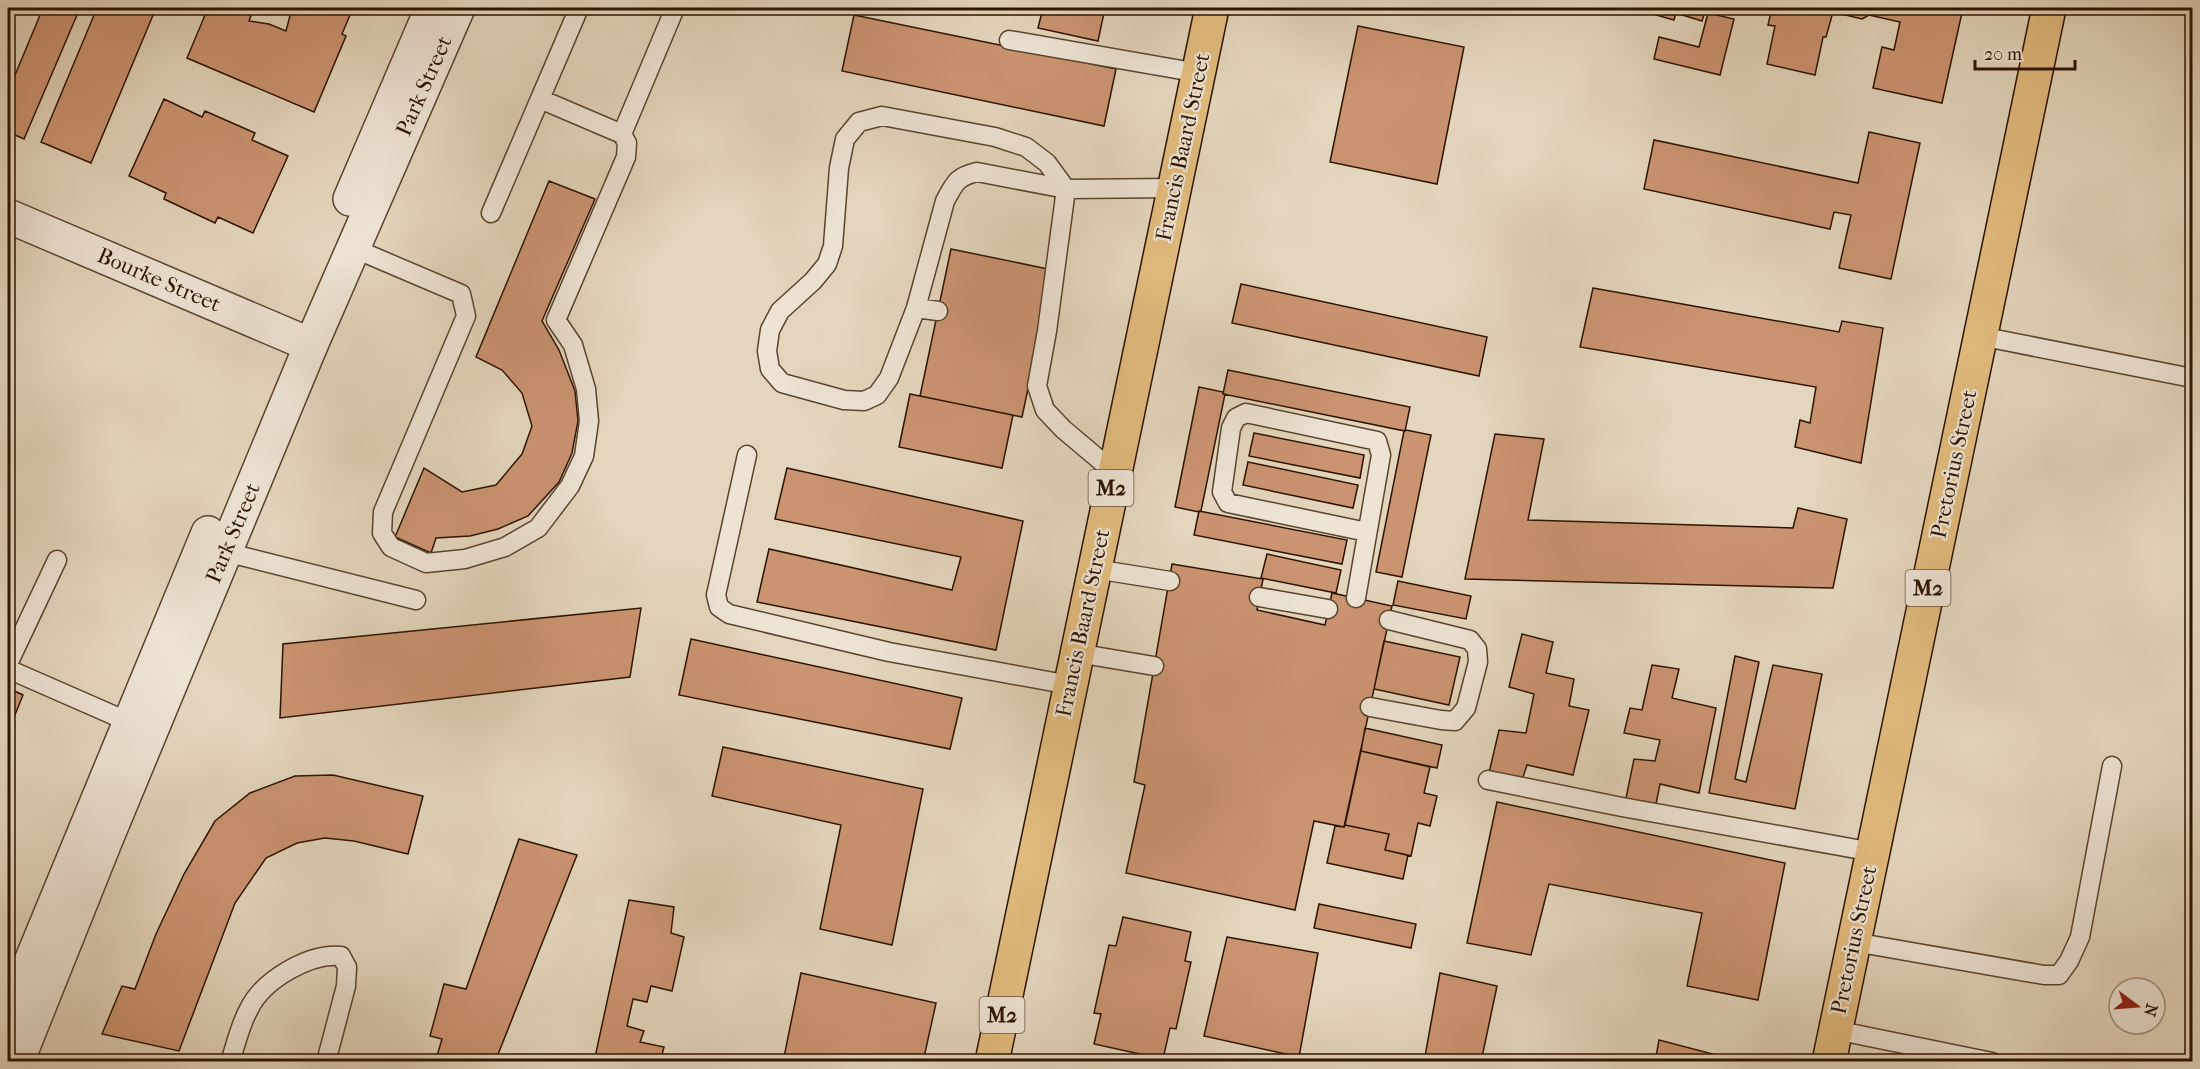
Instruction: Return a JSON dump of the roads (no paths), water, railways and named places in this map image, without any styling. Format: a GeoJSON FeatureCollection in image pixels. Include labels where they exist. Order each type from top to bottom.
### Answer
{"type":"FeatureCollection","features":[{"type":"Feature","properties":{"kind":"main road","name":"Francis Baard Street"},"geometry":{"type":"LineString","coordinates":[[992,1062],[1212,8]]}},
{"type":"Feature","properties":{"kind":"main road","name":"Pretorius Street"},"geometry":{"type":"LineString","coordinates":[[1832,1053],[2049,8]]}},
{"type":"Feature","properties":{"kind":"street","name":"Park Street"},"geometry":{"type":"LineString","coordinates":[[17,1062],[225,552],[301,341],[432,8]]}},
{"type":"Feature","properties":{"kind":"street","name":"Park Street"},"geometry":{"type":"LineString","coordinates":[[8,1017],[129,722],[301,341],[353,248],[458,8]]}},
{"type":"Feature","properties":{"kind":"street","name":"Bourke Street"},"geometry":{"type":"LineString","coordinates":[[8,216],[301,341]]}},
{"type":"Feature","properties":{"kind":"lane"},"geometry":{"type":"LineString","coordinates":[[491,213],[579,8]]}},
{"type":"Feature","properties":{"kind":"lane"},"geometry":{"type":"LineString","coordinates":[[622,134],[675,8]]}},
{"type":"Feature","properties":{"kind":"lane"},"geometry":{"type":"LineString","coordinates":[[1009,40],[1198,73]]}},
{"type":"Feature","properties":{"kind":"lane"},"geometry":{"type":"LineString","coordinates":[[353,248],[462,294],[466,316],[383,512],[382,533],[391,548],[426,563],[465,559],[505,547],[538,528],[570,486],[584,456],[589,422],[586,389],[573,345],[556,320],[626,157],[627,143],[622,134],[540,99]]}},
{"type":"Feature","properties":{"kind":"lane"},"geometry":{"type":"LineString","coordinates":[[1114,472],[1063,429],[1045,410],[1037,386],[1066,189],[1047,163],[1026,147],[995,137],[882,116],[859,122],[845,139],[838,168],[833,246],[827,264],[813,281],[780,311],[770,330],[767,351],[770,369],[782,383],[844,400],[864,401],[877,395],[889,378],[916,308],[945,201],[953,186],[963,175],[986,173],[1066,189],[1174,188]]}},
{"type":"Feature","properties":{"kind":"lane"},"geometry":{"type":"LineString","coordinates":[[916,308],[938,311]]}},
{"type":"Feature","properties":{"kind":"lane"},"geometry":{"type":"LineString","coordinates":[[1980,336],[2193,378]]}},
{"type":"Feature","properties":{"kind":"lane"},"geometry":{"type":"LineString","coordinates":[[1356,598],[1381,455],[1377,441],[1246,413],[1236,418],[1231,428],[1222,492],[1228,503],[1367,532]]}},
{"type":"Feature","properties":{"kind":"lane"},"geometry":{"type":"LineString","coordinates":[[747,455],[716,595],[719,607],[729,614],[889,652],[1070,685]]}},
{"type":"Feature","properties":{"kind":"lane"},"geometry":{"type":"LineString","coordinates":[[225,552],[416,600]]}},
{"type":"Feature","properties":{"kind":"lane"},"geometry":{"type":"LineString","coordinates":[[8,664],[57,560]]}},
{"type":"Feature","properties":{"kind":"lane"},"geometry":{"type":"LineString","coordinates":[[1095,569],[1170,581]]}},
{"type":"Feature","properties":{"kind":"lane"},"geometry":{"type":"LineString","coordinates":[[1259,597],[1328,609]]}},
{"type":"Feature","properties":{"kind":"lane"},"geometry":{"type":"LineString","coordinates":[[1370,707],[1455,721],[1466,708],[1478,662],[1477,649],[1470,640],[1389,620]]}},
{"type":"Feature","properties":{"kind":"lane"},"geometry":{"type":"LineString","coordinates":[[1077,652],[1154,666]]}},
{"type":"Feature","properties":{"kind":"lane"},"geometry":{"type":"LineString","coordinates":[[8,669],[129,722]]}},
{"type":"Feature","properties":{"kind":"lane"},"geometry":{"type":"LineString","coordinates":[[1854,942],[2044,975],[2059,975],[2069,961],[2080,937],[2112,766]]}},
{"type":"Feature","properties":{"kind":"lane"},"geometry":{"type":"LineString","coordinates":[[1488,780],[1622,807],[1873,852]]}},
{"type":"Feature","properties":{"kind":"lane"},"geometry":{"type":"LineString","coordinates":[[230,1062],[248,1009],[257,995],[291,968],[329,955],[341,956],[347,967],[346,986],[326,1062]]}},
{"type":"Feature","properties":{"kind":"lane"},"geometry":{"type":"LineString","coordinates":[[1832,1053],[1992,1062]]}}]}
